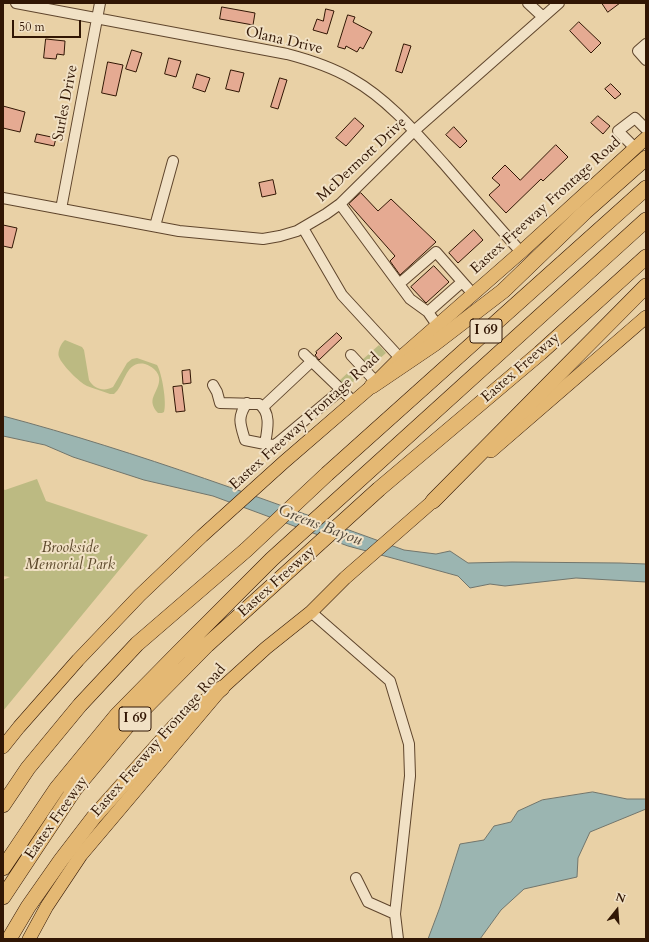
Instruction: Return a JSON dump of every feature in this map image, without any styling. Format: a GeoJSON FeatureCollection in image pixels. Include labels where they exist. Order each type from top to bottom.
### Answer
{"type":"FeatureCollection","features":[{"type":"Feature","properties":{"kind":"highway"},"geometry":{"type":"LineString","coordinates":[[374,384],[434,344],[503,291],[585,212],[640,153]]}},
{"type":"Feature","properties":{"kind":"highway","name":"I 69"},"geometry":{"type":"LineString","coordinates":[[3,805],[28,768],[80,705],[137,644],[246,550],[327,474],[646,188]]}},
{"type":"Feature","properties":{"kind":"highway","name":"I 69"},"geometry":{"type":"LineString","coordinates":[[3,868],[57,788],[117,715],[272,559],[646,220]]}},
{"type":"Feature","properties":{"kind":"highway","name":"Eastex Freeway"},"geometry":{"type":"LineString","coordinates":[[3,897],[74,790],[128,725],[207,645],[379,489],[540,353],[646,257]]}},
{"type":"Feature","properties":{"kind":"highway"},"geometry":{"type":"LineString","coordinates":[[433,501],[646,286]]}},
{"type":"Feature","properties":{"kind":"highway"},"geometry":{"type":"LineString","coordinates":[[9,939],[28,907],[94,817],[175,726],[222,688]]}},
{"type":"Feature","properties":{"kind":"main road","name":"Eastex Freeway Frontage Road"},"geometry":{"type":"LineString","coordinates":[[3,747],[78,660],[140,595],[202,536],[284,462],[354,402],[437,325],[521,252],[640,153],[646,138]]}},
{"type":"Feature","properties":{"kind":"main road","name":"Eastex Freeway Frontage Road"},"geometry":{"type":"LineString","coordinates":[[29,939],[48,906],[82,855],[222,688],[266,648],[311,612],[345,578],[433,501],[646,317]]}},
{"type":"Feature","properties":{"kind":"street","name":"Olana Drive"},"geometry":{"type":"LineString","coordinates":[[16,3],[287,54],[317,62],[352,79],[376,94],[414,131],[521,252]]}},
{"type":"Feature","properties":{"kind":"street","name":"Surles Drive"},"geometry":{"type":"LineString","coordinates":[[61,209],[100,3]]}},
{"type":"Feature","properties":{"kind":"street"},"geometry":{"type":"LineString","coordinates":[[528,3],[543,17]]}},
{"type":"Feature","properties":{"kind":"street","name":"McDermott Drive"},"geometry":{"type":"LineString","coordinates":[[3,198],[179,231],[263,239],[297,231],[340,204],[414,131],[559,3]]}},
{"type":"Feature","properties":{"kind":"street"},"geometry":{"type":"LineString","coordinates":[[646,44],[638,51],[646,60]]}},
{"type":"Feature","properties":{"kind":"street"},"geometry":{"type":"LineString","coordinates":[[640,153],[618,131],[635,118],[646,129]]}},
{"type":"Feature","properties":{"kind":"street"},"geometry":{"type":"LineString","coordinates":[[155,226],[173,161]]}},
{"type":"Feature","properties":{"kind":"street"},"geometry":{"type":"LineString","coordinates":[[340,204],[410,299],[428,312],[437,325]]}},
{"type":"Feature","properties":{"kind":"street"},"geometry":{"type":"LineString","coordinates":[[303,228],[342,295],[400,358]]}},
{"type":"Feature","properties":{"kind":"street"},"geometry":{"type":"LineString","coordinates":[[399,284],[436,252],[473,294]]}},
{"type":"Feature","properties":{"kind":"street"},"geometry":{"type":"LineString","coordinates":[[428,312],[462,282]]}},
{"type":"Feature","properties":{"kind":"street"},"geometry":{"type":"LineString","coordinates":[[304,354],[354,402]]}},
{"type":"Feature","properties":{"kind":"street"},"geometry":{"type":"LineString","coordinates":[[351,355],[374,384]]}},
{"type":"Feature","properties":{"kind":"street"},"geometry":{"type":"LineString","coordinates":[[263,407],[312,361]]}},
{"type":"Feature","properties":{"kind":"street"},"geometry":{"type":"LineString","coordinates":[[213,385],[220,402],[259,404],[263,407],[266,411],[268,419],[265,444]]}},
{"type":"Feature","properties":{"kind":"street"},"geometry":{"type":"LineString","coordinates":[[247,403],[242,410],[240,418],[240,426],[245,440],[274,445],[341,390]]}},
{"type":"Feature","properties":{"kind":"street"},"geometry":{"type":"LineString","coordinates":[[311,612],[390,681],[409,744],[410,776],[395,914],[398,939]]}},
{"type":"Feature","properties":{"kind":"street"},"geometry":{"type":"LineString","coordinates":[[356,878],[368,902],[395,914]]}},
{"type":"Feature","properties":{"kind":"green space"},"geometry":{"type":"Polygon","coordinates":[[[65,340],[82,347],[84,350],[89,380],[94,386],[100,389],[110,389],[113,387],[127,363],[132,359],[137,358],[157,365],[161,374],[164,388],[164,412],[158,413],[153,404],[153,397],[158,386],[159,376],[153,368],[145,364],[133,366],[126,374],[118,390],[114,394],[110,394],[87,386],[67,369],[59,357],[60,348],[65,340]]]}},
{"type":"Feature","properties":{"kind":"green space"},"geometry":{"type":"Polygon","coordinates":[[[379,345],[386,353],[369,368],[361,361],[379,345]]]}},
{"type":"Feature","properties":{"kind":"green space"},"geometry":{"type":"Polygon","coordinates":[[[355,366],[362,374],[345,389],[338,382],[355,366]]]}},
{"type":"Feature","properties":{"kind":"green space","name":"Brookside Memorial Park"},"geometry":{"type":"Polygon","coordinates":[[[37,479],[46,501],[148,535],[3,711],[3,580],[10,577],[3,576],[3,489],[5,490],[37,479]]]}},
{"type":"Feature","properties":{"kind":"water","name":"Greens Bayou"},"geometry":{"type":"Polygon","coordinates":[[[3,416],[104,445],[155,462],[255,496],[404,550],[436,554],[450,551],[468,563],[512,562],[646,564],[646,582],[576,578],[505,586],[490,584],[470,588],[458,576],[348,546],[213,496],[144,480],[73,457],[45,445],[3,436],[3,416]]]}},
{"type":"Feature","properties":{"kind":"water"},"geometry":{"type":"Polygon","coordinates":[[[593,792],[627,799],[646,799],[646,809],[590,832],[578,858],[577,877],[524,889],[501,910],[480,939],[428,939],[460,844],[484,840],[494,826],[511,822],[518,811],[542,800],[593,792]]]}},
{"type":"Feature","properties":{"kind":"building"},"geometry":{"type":"Polygon","coordinates":[[[602,3],[620,3],[608,12],[602,3]]]}},
{"type":"Feature","properties":{"kind":"building"},"geometry":{"type":"Polygon","coordinates":[[[222,7],[255,13],[253,25],[220,19],[222,7]]]}},
{"type":"Feature","properties":{"kind":"building"},"geometry":{"type":"Polygon","coordinates":[[[326,9],[334,11],[327,34],[313,30],[317,19],[323,21],[326,9]]]}},
{"type":"Feature","properties":{"kind":"building"},"geometry":{"type":"Polygon","coordinates":[[[348,15],[355,17],[353,22],[372,32],[363,49],[360,47],[357,52],[346,46],[345,49],[338,47],[348,15]]]}},
{"type":"Feature","properties":{"kind":"building"},"geometry":{"type":"Polygon","coordinates":[[[579,22],[601,43],[591,53],[570,31],[579,22]]]}},
{"type":"Feature","properties":{"kind":"building"},"geometry":{"type":"Polygon","coordinates":[[[46,39],[65,41],[64,55],[57,54],[56,59],[44,58],[46,39]]]}},
{"type":"Feature","properties":{"kind":"building"},"geometry":{"type":"Polygon","coordinates":[[[404,44],[411,46],[402,73],[396,71],[404,44]]]}},
{"type":"Feature","properties":{"kind":"building"},"geometry":{"type":"Polygon","coordinates":[[[132,50],[142,53],[136,72],[126,69],[132,50]]]}},
{"type":"Feature","properties":{"kind":"building"},"geometry":{"type":"Polygon","coordinates":[[[169,58],[181,61],[176,77],[165,74],[169,58]]]}},
{"type":"Feature","properties":{"kind":"building"},"geometry":{"type":"Polygon","coordinates":[[[108,62],[123,65],[116,96],[102,93],[108,62]]]}},
{"type":"Feature","properties":{"kind":"building"},"geometry":{"type":"Polygon","coordinates":[[[231,70],[244,73],[239,92],[226,89],[231,70]]]}},
{"type":"Feature","properties":{"kind":"building"},"geometry":{"type":"Polygon","coordinates":[[[197,74],[210,78],[205,92],[193,88],[197,74]]]}},
{"type":"Feature","properties":{"kind":"building"},"geometry":{"type":"Polygon","coordinates":[[[280,78],[287,80],[278,109],[271,107],[280,78]]]}},
{"type":"Feature","properties":{"kind":"building"},"geometry":{"type":"Polygon","coordinates":[[[611,84],[621,94],[615,99],[605,89],[611,84]]]}},
{"type":"Feature","properties":{"kind":"building"},"geometry":{"type":"Polygon","coordinates":[[[3,106],[25,112],[20,132],[3,128],[3,106]]]}},
{"type":"Feature","properties":{"kind":"building"},"geometry":{"type":"Polygon","coordinates":[[[598,116],[610,126],[603,134],[591,123],[598,116]]]}},
{"type":"Feature","properties":{"kind":"building"},"geometry":{"type":"Polygon","coordinates":[[[355,118],[364,126],[346,146],[336,138],[355,118]]]}},
{"type":"Feature","properties":{"kind":"building"},"geometry":{"type":"Polygon","coordinates":[[[454,127],[467,141],[460,148],[446,135],[454,127]]]}},
{"type":"Feature","properties":{"kind":"building"},"geometry":{"type":"Polygon","coordinates":[[[37,134],[56,138],[54,146],[35,142],[37,134]]]}},
{"type":"Feature","properties":{"kind":"building"},"geometry":{"type":"Polygon","coordinates":[[[556,145],[568,157],[543,181],[541,179],[506,213],[489,195],[500,185],[492,178],[505,165],[520,180],[556,145]]]}},
{"type":"Feature","properties":{"kind":"building"},"geometry":{"type":"Polygon","coordinates":[[[273,180],[276,194],[262,197],[259,183],[273,180]]]}},
{"type":"Feature","properties":{"kind":"building"},"geometry":{"type":"Polygon","coordinates":[[[361,193],[378,211],[391,199],[436,242],[400,275],[390,261],[395,256],[349,204],[361,193]]]}},
{"type":"Feature","properties":{"kind":"building"},"geometry":{"type":"Polygon","coordinates":[[[3,225],[17,228],[12,248],[3,246],[3,225]]]}},
{"type":"Feature","properties":{"kind":"building"},"geometry":{"type":"Polygon","coordinates":[[[474,230],[483,240],[458,263],[449,253],[474,230]]]}},
{"type":"Feature","properties":{"kind":"building"},"geometry":{"type":"Polygon","coordinates":[[[434,266],[449,282],[426,303],[411,287],[434,266]]]}},
{"type":"Feature","properties":{"kind":"building"},"geometry":{"type":"Polygon","coordinates":[[[337,333],[342,338],[319,360],[315,355],[317,353],[316,352],[337,333]]]}},
{"type":"Feature","properties":{"kind":"building"},"geometry":{"type":"Polygon","coordinates":[[[190,370],[191,383],[183,384],[182,371],[190,370]]]}},
{"type":"Feature","properties":{"kind":"building"},"geometry":{"type":"Polygon","coordinates":[[[182,386],[185,411],[176,412],[173,387],[182,386]]]}}]}
